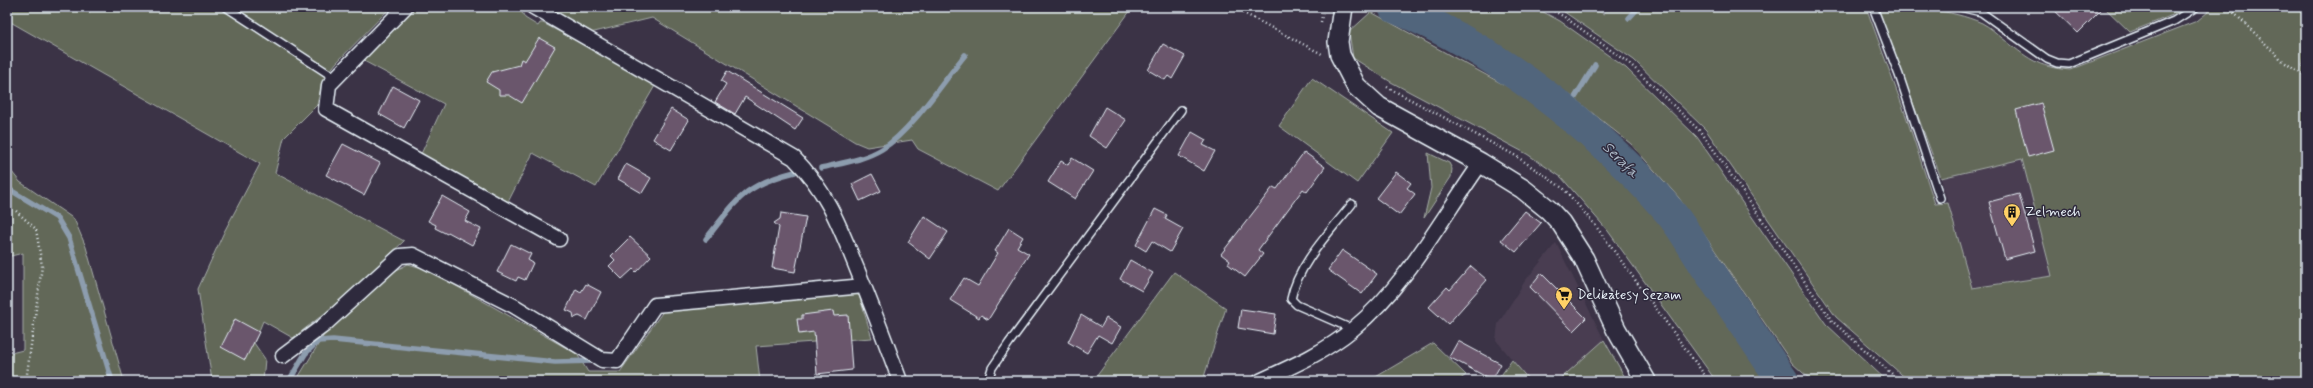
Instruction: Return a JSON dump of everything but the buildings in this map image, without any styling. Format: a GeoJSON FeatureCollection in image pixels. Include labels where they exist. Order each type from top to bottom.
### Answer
{"type":"FeatureCollection","features":[{"type":"Feature","properties":{"kind":"street"},"geometry":{"type":"LineString","coordinates":[[405,7],[329,84],[326,109],[559,239]]}},
{"type":"Feature","properties":{"kind":"street"},"geometry":{"type":"LineString","coordinates":[[533,7],[794,158],[812,176],[834,213],[864,286],[900,381]]}},
{"type":"Feature","properties":{"kind":"street"},"geometry":{"type":"LineString","coordinates":[[1343,7],[1339,30],[1340,55],[1350,77],[1363,94],[1398,118],[1481,163],[1537,199],[1561,223],[1584,259],[1616,329],[1646,381]]}},
{"type":"Feature","properties":{"kind":"street"},"geometry":{"type":"LineString","coordinates":[[1260,381],[1313,357],[1352,330],[1381,303],[1427,242],[1481,163]]}},
{"type":"Feature","properties":{"kind":"street"},"geometry":{"type":"LineString","coordinates":[[283,356],[323,326],[400,256],[413,255],[514,306],[602,360],[617,361],[655,305],[864,286]]}},
{"type":"Feature","properties":{"kind":"lane"},"geometry":{"type":"LineString","coordinates":[[226,7],[335,78]]}},
{"type":"Feature","properties":{"kind":"lane"},"geometry":{"type":"LineString","coordinates":[[1873,7],[1899,75],[1940,198]]}},
{"type":"Feature","properties":{"kind":"lane"},"geometry":{"type":"LineString","coordinates":[[1960,7],[1981,12],[2047,59],[2057,63],[2069,64],[2174,21],[2196,7]]}},
{"type":"Feature","properties":{"kind":"lane"},"geometry":{"type":"LineString","coordinates":[[988,381],[992,368],[1012,338],[1181,110]]}},
{"type":"Feature","properties":{"kind":"lane"},"geometry":{"type":"LineString","coordinates":[[1352,204],[1324,239],[1297,280],[1291,300],[1297,305],[1352,330]]}},
{"type":"Feature","properties":{"kind":"path"},"geometry":{"type":"LineString","coordinates":[[1320,18],[1323,7]]}},
{"type":"Feature","properties":{"kind":"path"},"geometry":{"type":"LineString","coordinates":[[1547,7],[1563,16],[1630,64],[1702,133],[1832,321],[1900,381]]}},
{"type":"Feature","properties":{"kind":"path"},"geometry":{"type":"LineString","coordinates":[[2228,7],[2284,62],[2306,77]]}},
{"type":"Feature","properties":{"kind":"path"},"geometry":{"type":"LineString","coordinates":[[16,211],[36,229],[42,266],[26,381]]}},
{"type":"Feature","properties":{"kind":"shaded area"},"geometry":{"type":"Polygon","coordinates":[[[2022,158],[2052,276],[1972,288],[1941,178],[2022,158]]]}},
{"type":"Feature","properties":{"kind":"shaded area"},"geometry":{"type":"Polygon","coordinates":[[[1556,243],[1604,340],[1558,381],[1530,381],[1496,340],[1498,324],[1525,281],[1556,243]]]}},
{"type":"Feature","properties":{"kind":"green space"},"geometry":{"type":"Polygon","coordinates":[[[7,7],[80,7],[89,13],[93,7],[391,7],[336,63],[323,80],[317,105],[284,138],[275,173],[404,241],[343,299],[293,338],[263,321],[254,343],[265,359],[263,381],[212,381],[198,289],[224,232],[260,164],[7,20],[7,7]]]}},
{"type":"Feature","properties":{"kind":"green space"},"geometry":{"type":"Polygon","coordinates":[[[416,7],[516,7],[521,10],[525,18],[538,26],[540,23],[543,23],[656,84],[596,187],[533,153],[508,202],[421,154],[444,104],[362,60],[416,7]]]}},
{"type":"Feature","properties":{"kind":"green space"},"geometry":{"type":"Polygon","coordinates":[[[542,7],[1133,7],[998,191],[918,149],[912,140],[867,147],[855,142],[652,18],[586,34],[542,7]]]}},
{"type":"Feature","properties":{"kind":"green space"},"geometry":{"type":"Polygon","coordinates":[[[1416,7],[1534,7],[1560,21],[1626,68],[1697,137],[1826,324],[1887,381],[1812,381],[1792,363],[1679,198],[1631,144],[1570,95],[1457,23],[1416,7]]]}},
{"type":"Feature","properties":{"kind":"green space"},"geometry":{"type":"Polygon","coordinates":[[[1557,7],[1591,7],[1604,14],[1607,7],[1866,7],[1906,116],[1935,204],[1948,203],[1972,288],[2052,276],[2022,159],[1941,178],[1877,7],[1931,10],[1970,18],[1988,26],[2019,51],[2040,64],[2058,69],[2070,70],[2197,21],[2208,12],[2210,7],[2306,7],[2306,52],[2302,66],[2306,70],[2306,381],[1909,381],[1836,317],[1706,130],[1634,60],[1557,7]]]}},
{"type":"Feature","properties":{"kind":"green space"},"geometry":{"type":"Polygon","coordinates":[[[2104,7],[2183,7],[2175,14],[2130,32],[2104,7]]]}},
{"type":"Feature","properties":{"kind":"green space"},"geometry":{"type":"Polygon","coordinates":[[[1371,12],[1530,99],[1606,164],[1671,227],[1770,381],[1716,381],[1608,231],[1561,177],[1527,154],[1391,82],[1353,58],[1349,32],[1371,12]]]}},
{"type":"Feature","properties":{"kind":"green space"},"geometry":{"type":"Polygon","coordinates":[[[1312,78],[1393,133],[1357,183],[1279,126],[1312,78]]]}},
{"type":"Feature","properties":{"kind":"green space"},"geometry":{"type":"Polygon","coordinates":[[[1428,153],[1449,163],[1452,169],[1451,177],[1424,218],[1431,188],[1428,153]]]}},
{"type":"Feature","properties":{"kind":"green space"},"geometry":{"type":"Polygon","coordinates":[[[7,166],[20,182],[74,219],[86,247],[124,381],[7,381],[7,354],[23,350],[23,253],[7,257],[7,166]]]}},
{"type":"Feature","properties":{"kind":"green space"},"geometry":{"type":"Polygon","coordinates":[[[408,264],[426,269],[577,354],[588,372],[620,372],[664,310],[852,292],[859,295],[872,338],[756,346],[760,381],[296,381],[324,335],[391,273],[408,264]]]}},
{"type":"Feature","properties":{"kind":"green space"},"geometry":{"type":"Polygon","coordinates":[[[1174,272],[1226,308],[1203,380],[1093,381],[1174,272]]]}},
{"type":"Feature","properties":{"kind":"green space"},"geometry":{"type":"Polygon","coordinates":[[[1604,340],[1627,381],[1558,381],[1604,340]]]}},
{"type":"Feature","properties":{"kind":"green space"},"geometry":{"type":"Polygon","coordinates":[[[1433,343],[1466,375],[1458,381],[1369,381],[1433,343]]]}},
{"type":"Feature","properties":{"kind":"green space"},"geometry":{"type":"Polygon","coordinates":[[[1512,360],[1530,381],[1497,381],[1512,360]]]}},
{"type":"Feature","properties":{"kind":"waterway","name":"Serafa"},"geometry":{"type":"LineString","coordinates":[[1394,7],[1470,45],[1507,68],[1542,93],[1609,149],[1668,210],[1683,230],[1783,381]]}},
{"type":"Feature","properties":{"kind":"waterway"},"geometry":{"type":"LineString","coordinates":[[1629,18],[1639,7]]}},
{"type":"Feature","properties":{"kind":"waterway"},"geometry":{"type":"LineString","coordinates":[[821,168],[868,156],[882,149],[893,141],[904,131],[926,105],[965,55]]}},
{"type":"Feature","properties":{"kind":"waterway"},"geometry":{"type":"LineString","coordinates":[[1566,112],[1595,65]]}},
{"type":"Feature","properties":{"kind":"waterway"},"geometry":{"type":"LineString","coordinates":[[706,239],[726,213],[752,188],[764,182],[795,172]]}},
{"type":"Feature","properties":{"kind":"waterway"},"geometry":{"type":"LineString","coordinates":[[7,188],[57,218],[69,238],[112,381]]}},
{"type":"Feature","properties":{"kind":"waterway"},"geometry":{"type":"LineString","coordinates":[[289,381],[305,354],[318,341],[333,340],[555,362],[594,361]]}},
{"type":"Feature","properties":{"kind":"place","name":"Zelmech"},"geometry":{"type":"Point","coordinates":[2012,227]}},
{"type":"Feature","properties":{"kind":"place","name":"Delikatesy Sezam"},"geometry":{"type":"Point","coordinates":[1564,310]}}]}
